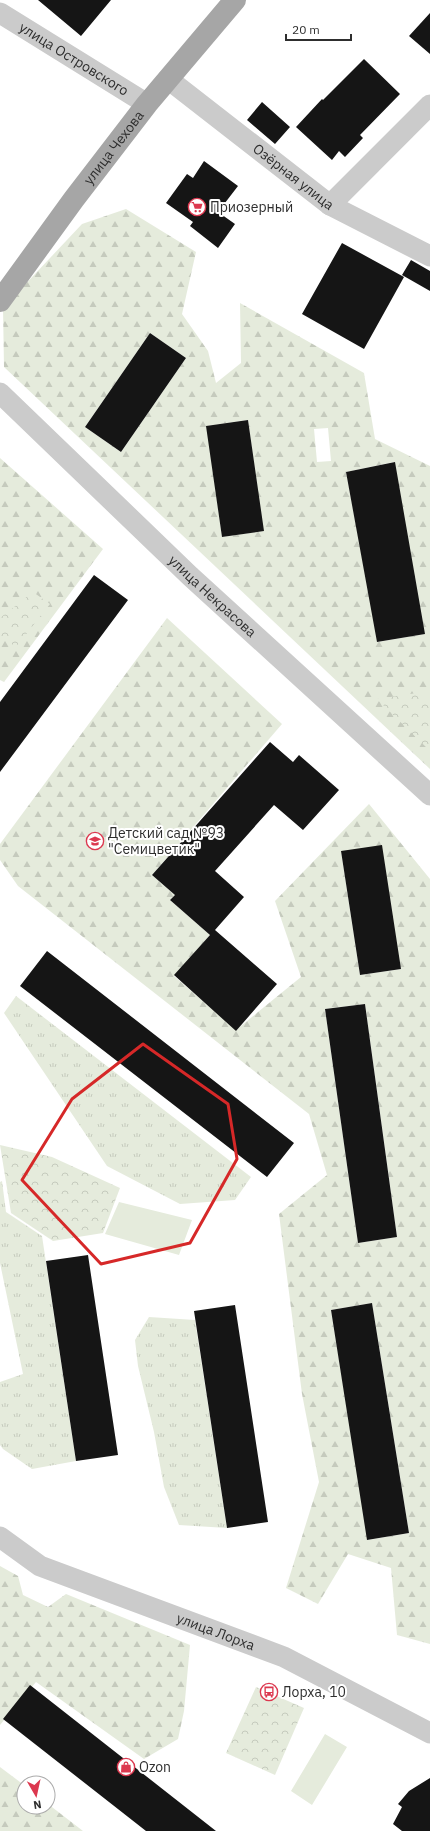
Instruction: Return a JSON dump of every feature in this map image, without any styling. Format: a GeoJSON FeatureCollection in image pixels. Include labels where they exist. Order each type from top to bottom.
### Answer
{"type":"FeatureCollection","features":[{"type":"Feature","properties":{"kind":"main road","name":"улица Чехова"},"geometry":{"type":"LineString","coordinates":[[0,301],[74,199],[147,104],[235,0]]}},
{"type":"Feature","properties":{"kind":"street","name":"улица Островского"},"geometry":{"type":"LineString","coordinates":[[0,13],[147,104]]}},
{"type":"Feature","properties":{"kind":"street","name":"Озёрная улица"},"geometry":{"type":"LineString","coordinates":[[168,79],[330,205],[430,256]]}},
{"type":"Feature","properties":{"kind":"street"},"geometry":{"type":"LineString","coordinates":[[330,205],[430,106]]}},
{"type":"Feature","properties":{"kind":"street","name":"улица Некрасова"},"geometry":{"type":"LineString","coordinates":[[0,393],[190,576],[430,795]]}},
{"type":"Feature","properties":{"kind":"street","name":"улица Лорха"},"geometry":{"type":"LineString","coordinates":[[0,1537],[40,1566],[284,1657],[430,1733]]}},
{"type":"Feature","properties":{"kind":"highlighted area"},"geometry":{"type":"Polygon","coordinates":[[[143,1044],[228,1104],[237,1159],[190,1243],[101,1264],[22,1180],[72,1099],[143,1044]]]}},
{"type":"Feature","properties":{"kind":"green space"},"geometry":{"type":"Polygon","coordinates":[[[126,209],[196,252],[182,314],[208,351],[216,383],[241,363],[240,303],[364,373],[375,439],[430,466],[430,769],[4,367],[3,308],[82,224],[126,209]],[[150,333],[85,427],[121,452],[186,358],[150,333]],[[248,420],[207,426],[222,537],[263,531],[248,420]],[[328,428],[314,429],[317,462],[331,461],[328,428]],[[394,462],[346,472],[378,642],[424,634],[394,462]]]}},
{"type":"Feature","properties":{"kind":"green space"},"geometry":{"type":"Polygon","coordinates":[[[0,458],[103,549],[4,682],[0,680],[0,458]]]}},
{"type":"Feature","properties":{"kind":"green space"},"geometry":{"type":"Polygon","coordinates":[[[33,592],[50,604],[16,647],[0,636],[0,618],[33,592]]]}},
{"type":"Feature","properties":{"kind":"green space"},"geometry":{"type":"Polygon","coordinates":[[[167,618],[282,724],[152,875],[175,895],[170,900],[210,935],[174,976],[236,1030],[301,977],[275,901],[369,804],[430,879],[430,1644],[397,1635],[391,1568],[348,1554],[318,1604],[286,1588],[319,1482],[302,1394],[279,1214],[327,1175],[309,1114],[18,886],[0,860],[0,844],[167,618]],[[341,851],[360,975],[401,969],[341,851]],[[365,1004],[325,1009],[358,1243],[397,1237],[365,1004]],[[372,1303],[331,1310],[368,1540],[409,1533],[372,1303]]]}},
{"type":"Feature","properties":{"kind":"green space"},"geometry":{"type":"Polygon","coordinates":[[[430,691],[430,751],[377,699],[430,691]]]}},
{"type":"Feature","properties":{"kind":"green space"},"geometry":{"type":"Polygon","coordinates":[[[16,996],[251,1177],[235,1200],[180,1204],[107,1166],[4,1013],[16,996]]]}},
{"type":"Feature","properties":{"kind":"green space"},"geometry":{"type":"Polygon","coordinates":[[[0,1145],[52,1157],[120,1188],[103,1233],[53,1241],[11,1213],[0,1145]]]}},
{"type":"Feature","properties":{"kind":"green space"},"geometry":{"type":"Polygon","coordinates":[[[2,1181],[6,1212],[42,1236],[76,1461],[32,1469],[3,1449],[0,1445],[0,1382],[23,1374],[0,1263],[0,1182],[2,1181]]]}},
{"type":"Feature","properties":{"kind":"green space"},"geometry":{"type":"Polygon","coordinates":[[[119,1202],[192,1220],[179,1255],[105,1234],[119,1202]]]}},
{"type":"Feature","properties":{"kind":"green space"},"geometry":{"type":"Polygon","coordinates":[[[149,1317],[195,1320],[227,1528],[179,1525],[164,1487],[154,1432],[138,1366],[135,1340],[149,1317]]]}},
{"type":"Feature","properties":{"kind":"green space"},"geometry":{"type":"Polygon","coordinates":[[[0,1566],[18,1576],[23,1595],[48,1607],[66,1594],[190,1645],[184,1711],[178,1739],[144,1759],[36,1682],[0,1725],[0,1566]]]}},
{"type":"Feature","properties":{"kind":"green space"},"geometry":{"type":"Polygon","coordinates":[[[256,1687],[304,1708],[275,1775],[226,1753],[256,1687]]]}},
{"type":"Feature","properties":{"kind":"green space"},"geometry":{"type":"Polygon","coordinates":[[[325,1734],[347,1747],[312,1805],[291,1791],[325,1734]]]}},
{"type":"Feature","properties":{"kind":"green space"},"geometry":{"type":"Polygon","coordinates":[[[0,1767],[16,1779],[16,1815],[56,1815],[56,1810],[83,1831],[0,1831],[0,1767]]]}},
{"type":"Feature","properties":{"kind":"building"},"geometry":{"type":"Polygon","coordinates":[[[38,0],[111,0],[81,36],[38,0]]]}},
{"type":"Feature","properties":{"kind":"building"},"geometry":{"type":"Polygon","coordinates":[[[430,13],[430,54],[409,36],[430,13]]]}},
{"type":"Feature","properties":{"kind":"building"},"geometry":{"type":"Polygon","coordinates":[[[364,59],[400,94],[360,135],[363,138],[345,157],[339,151],[332,160],[296,127],[322,99],[323,100],[364,59]]]}},
{"type":"Feature","properties":{"kind":"building"},"geometry":{"type":"Polygon","coordinates":[[[262,102],[290,127],[275,144],[247,120],[262,102]]]}},
{"type":"Feature","properties":{"kind":"building","name":"Приозерный"},"geometry":{"type":"Polygon","coordinates":[[[204,161],[238,186],[218,212],[235,224],[218,248],[190,226],[193,222],[166,203],[187,174],[193,178],[204,161]]]}},
{"type":"Feature","properties":{"kind":"building"},"geometry":{"type":"Polygon","coordinates":[[[342,243],[404,277],[364,349],[302,314],[342,243]]]}},
{"type":"Feature","properties":{"kind":"building"},"geometry":{"type":"Polygon","coordinates":[[[411,260],[430,271],[430,291],[402,275],[411,260]]]}},
{"type":"Feature","properties":{"kind":"building"},"geometry":{"type":"Polygon","coordinates":[[[150,333],[186,358],[121,452],[85,427],[150,333]]]}},
{"type":"Feature","properties":{"kind":"building"},"geometry":{"type":"Polygon","coordinates":[[[248,420],[264,531],[222,537],[206,426],[248,420]]]}},
{"type":"Feature","properties":{"kind":"building"},"geometry":{"type":"Polygon","coordinates":[[[395,462],[425,634],[377,642],[346,472],[395,462]]]}},
{"type":"Feature","properties":{"kind":"building"},"geometry":{"type":"Polygon","coordinates":[[[94,575],[128,600],[0,772],[0,702],[94,575]]]}},
{"type":"Feature","properties":{"kind":"building"},"geometry":{"type":"Polygon","coordinates":[[[270,742],[293,762],[299,755],[339,790],[303,830],[274,805],[215,871],[244,897],[215,930],[277,984],[236,1031],[174,975],[210,935],[170,900],[175,895],[152,875],[270,742]]]}},
{"type":"Feature","properties":{"kind":"building"},"geometry":{"type":"Polygon","coordinates":[[[382,845],[401,969],[360,975],[341,851],[382,845]]]}},
{"type":"Feature","properties":{"kind":"building"},"geometry":{"type":"Polygon","coordinates":[[[47,951],[294,1143],[267,1177],[20,986],[47,951]]]}},
{"type":"Feature","properties":{"kind":"building"},"geometry":{"type":"Polygon","coordinates":[[[365,1004],[397,1237],[358,1243],[325,1009],[365,1004]]]}},
{"type":"Feature","properties":{"kind":"building"},"geometry":{"type":"Polygon","coordinates":[[[88,1255],[118,1455],[76,1461],[46,1261],[88,1255]]]}},
{"type":"Feature","properties":{"kind":"building"},"geometry":{"type":"Polygon","coordinates":[[[372,1303],[409,1533],[367,1540],[331,1310],[372,1303]]]}},
{"type":"Feature","properties":{"kind":"building"},"geometry":{"type":"Polygon","coordinates":[[[235,1305],[268,1522],[227,1528],[194,1311],[235,1305]]]}},
{"type":"Feature","properties":{"kind":"building"},"geometry":{"type":"Polygon","coordinates":[[[30,1685],[216,1831],[146,1831],[3,1719],[30,1685]]]}},
{"type":"Feature","properties":{"kind":"building"},"geometry":{"type":"Polygon","coordinates":[[[430,1778],[430,1831],[402,1831],[393,1824],[402,1807],[398,1804],[409,1791],[430,1778]]]}},
{"type":"Feature","properties":{"kind":"place","name":"Приозерный"},"geometry":{"type":"Point","coordinates":[197,207]}},
{"type":"Feature","properties":{"kind":"place","name":"Детский сад №93 \"Семицветик\""},"geometry":{"type":"Point","coordinates":[95,841]}},
{"type":"Feature","properties":{"kind":"place","name":"Лорха, 10"},"geometry":{"type":"Point","coordinates":[269,1692]}},
{"type":"Feature","properties":{"kind":"place","name":"Ozon"},"geometry":{"type":"Point","coordinates":[126,1767]}}]}
